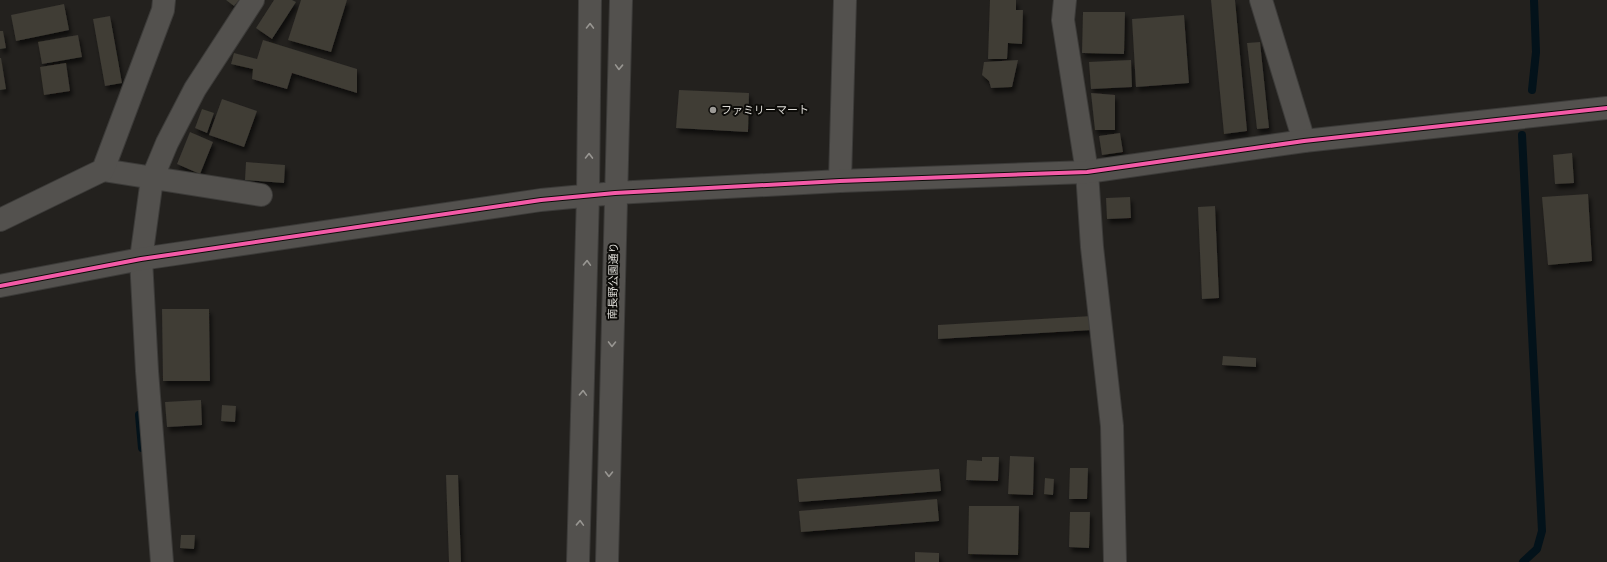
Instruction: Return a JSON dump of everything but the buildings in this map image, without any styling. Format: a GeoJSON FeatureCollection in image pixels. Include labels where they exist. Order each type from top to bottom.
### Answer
{"type":"FeatureCollection","features":[{"type":"Feature","properties":{"kind":"street"},"geometry":{"type":"LineString","coordinates":[[103,170],[163,10],[164,0]]}},
{"type":"Feature","properties":{"kind":"street"},"geometry":{"type":"LineString","coordinates":[[162,562],[141,259],[152,179],[167,143],[195,89],[253,0]]}},
{"type":"Feature","properties":{"kind":"street"},"geometry":{"type":"LineString","coordinates":[[578,562],[588,195],[590,0]]}},
{"type":"Feature","properties":{"kind":"street","name":"南長野公園通り"},"geometry":{"type":"LineString","coordinates":[[607,562],[621,0]]}},
{"type":"Feature","properties":{"kind":"street"},"geometry":{"type":"LineString","coordinates":[[840,181],[845,0]]}},
{"type":"Feature","properties":{"kind":"street"},"geometry":{"type":"LineString","coordinates":[[1065,0],[1063,20],[1087,172],[1092,247],[1112,426],[1115,562]]}},
{"type":"Feature","properties":{"kind":"street"},"geometry":{"type":"LineString","coordinates":[[1261,0],[1304,141]]}},
{"type":"Feature","properties":{"kind":"street"},"geometry":{"type":"LineString","coordinates":[[0,286],[141,259],[533,201],[615,193],[840,181],[1087,172],[1304,141],[1607,108]]}},
{"type":"Feature","properties":{"kind":"street"},"geometry":{"type":"LineString","coordinates":[[0,220],[103,170],[152,179],[261,195]]}},
{"type":"Feature","properties":{"kind":"waterway"},"geometry":{"type":"LineString","coordinates":[[1532,90],[1536,52],[1534,0]]}},
{"type":"Feature","properties":{"kind":"waterway"},"geometry":{"type":"LineString","coordinates":[[1522,135],[1542,531],[1537,549],[1523,562]]}},
{"type":"Feature","properties":{"kind":"waterway"},"geometry":{"type":"LineString","coordinates":[[139,415],[142,448]]}},
{"type":"Feature","properties":{"kind":"cycle path"},"geometry":{"type":"LineString","coordinates":[[0,286],[141,259],[541,200],[615,193],[840,181],[1087,172],[1304,141],[1607,108]]}},
{"type":"Feature","properties":{"kind":"place","name":"ファミリーマート"},"geometry":{"type":"Point","coordinates":[713,110]}}]}
